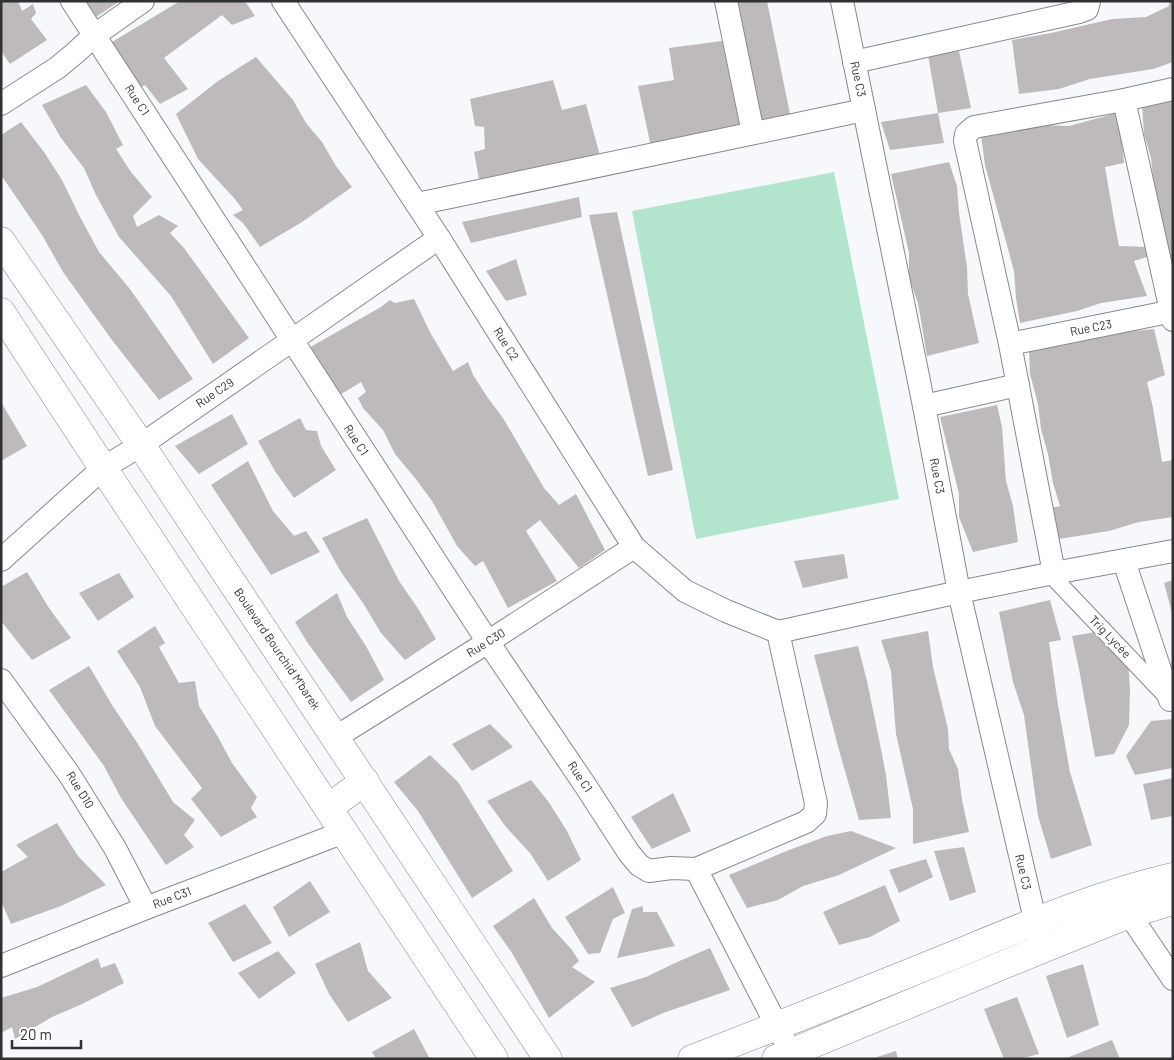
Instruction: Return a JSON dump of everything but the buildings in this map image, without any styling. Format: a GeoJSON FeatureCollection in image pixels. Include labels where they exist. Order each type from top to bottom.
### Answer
{"type":"FeatureCollection","features":[{"type":"Feature","properties":{"kind":"main road","name":"Boulevard Bourchid M'barek"},"geometry":{"type":"LineString","coordinates":[[1,241],[141,445],[548,1059]]}},
{"type":"Feature","properties":{"kind":"main road"},"geometry":{"type":"LineString","coordinates":[[1,312],[494,1059]]}},
{"type":"Feature","properties":{"kind":"main road"},"geometry":{"type":"LineString","coordinates":[[328,808],[365,782]]}},
{"type":"Feature","properties":{"kind":"main road"},"geometry":{"type":"LineString","coordinates":[[784,1056],[1042,949],[1122,903],[1173,877]]}},
{"type":"Feature","properties":{"kind":"main road"},"geometry":{"type":"LineString","coordinates":[[692,1059],[777,1027],[1035,922],[1122,903],[1173,901]]}},
{"type":"Feature","properties":{"kind":"street","name":"Rue C1"},"geometry":{"type":"LineString","coordinates":[[72,1],[488,642],[630,853],[639,865],[649,871],[671,868],[696,868]]}},
{"type":"Feature","properties":{"kind":"street"},"geometry":{"type":"LineString","coordinates":[[1,104],[57,68],[95,35],[143,1]]}},
{"type":"Feature","properties":{"kind":"street","name":"Rue C2"},"geometry":{"type":"LineString","coordinates":[[283,1],[439,238],[634,547],[685,591],[726,611],[778,632]]}},
{"type":"Feature","properties":{"kind":"street"},"geometry":{"type":"LineString","coordinates":[[726,1],[753,133]]}},
{"type":"Feature","properties":{"kind":"street","name":"Rue C3"},"geometry":{"type":"LineString","coordinates":[[842,1],[924,406],[958,592],[1042,949]]}},
{"type":"Feature","properties":{"kind":"street"},"geometry":{"type":"LineString","coordinates":[[854,62],[1080,12],[1087,8],[1089,1]]}},
{"type":"Feature","properties":{"kind":"street"},"geometry":{"type":"LineString","coordinates":[[1052,574],[1010,344],[965,141],[966,134],[974,127],[1124,100],[1173,89]]}},
{"type":"Feature","properties":{"kind":"street"},"geometry":{"type":"LineString","coordinates":[[1124,100],[1172,314]]}},
{"type":"Feature","properties":{"kind":"street"},"geometry":{"type":"LineString","coordinates":[[417,204],[864,110]]}},
{"type":"Feature","properties":{"kind":"street","name":"Rue C29"},"geometry":{"type":"LineString","coordinates":[[1,560],[103,468],[141,445],[439,238]]}},
{"type":"Feature","properties":{"kind":"street","name":"Rue C23"},"geometry":{"type":"LineString","coordinates":[[1010,344],[1172,314]]}},
{"type":"Feature","properties":{"kind":"street"},"geometry":{"type":"LineString","coordinates":[[924,406],[1018,385]]}},
{"type":"Feature","properties":{"kind":"street","name":"Rue C30"},"geometry":{"type":"LineString","coordinates":[[336,737],[488,642],[634,547]]}},
{"type":"Feature","properties":{"kind":"street"},"geometry":{"type":"LineString","coordinates":[[784,1056],[777,1027],[696,868],[806,822],[815,814],[816,803],[778,632],[958,592],[1173,551]]}},
{"type":"Feature","properties":{"kind":"street"},"geometry":{"type":"LineString","coordinates":[[1124,560],[1172,700]]}},
{"type":"Feature","properties":{"kind":"street","name":"Trig Lycée"},"geometry":{"type":"LineString","coordinates":[[1052,574],[1172,700]]}},
{"type":"Feature","properties":{"kind":"street","name":"Rue D10"},"geometry":{"type":"LineString","coordinates":[[1,680],[69,774],[115,848],[146,908]]}},
{"type":"Feature","properties":{"kind":"street","name":"Rue C31"},"geometry":{"type":"LineString","coordinates":[[1,966],[344,832]]}},
{"type":"Feature","properties":{"kind":"street"},"geometry":{"type":"LineString","coordinates":[[1122,903],[1173,979]]}},
{"type":"Feature","properties":{"kind":"green space"},"geometry":{"type":"Polygon","coordinates":[[[834,172],[899,499],[696,539],[632,211],[834,172]]]}}]}
